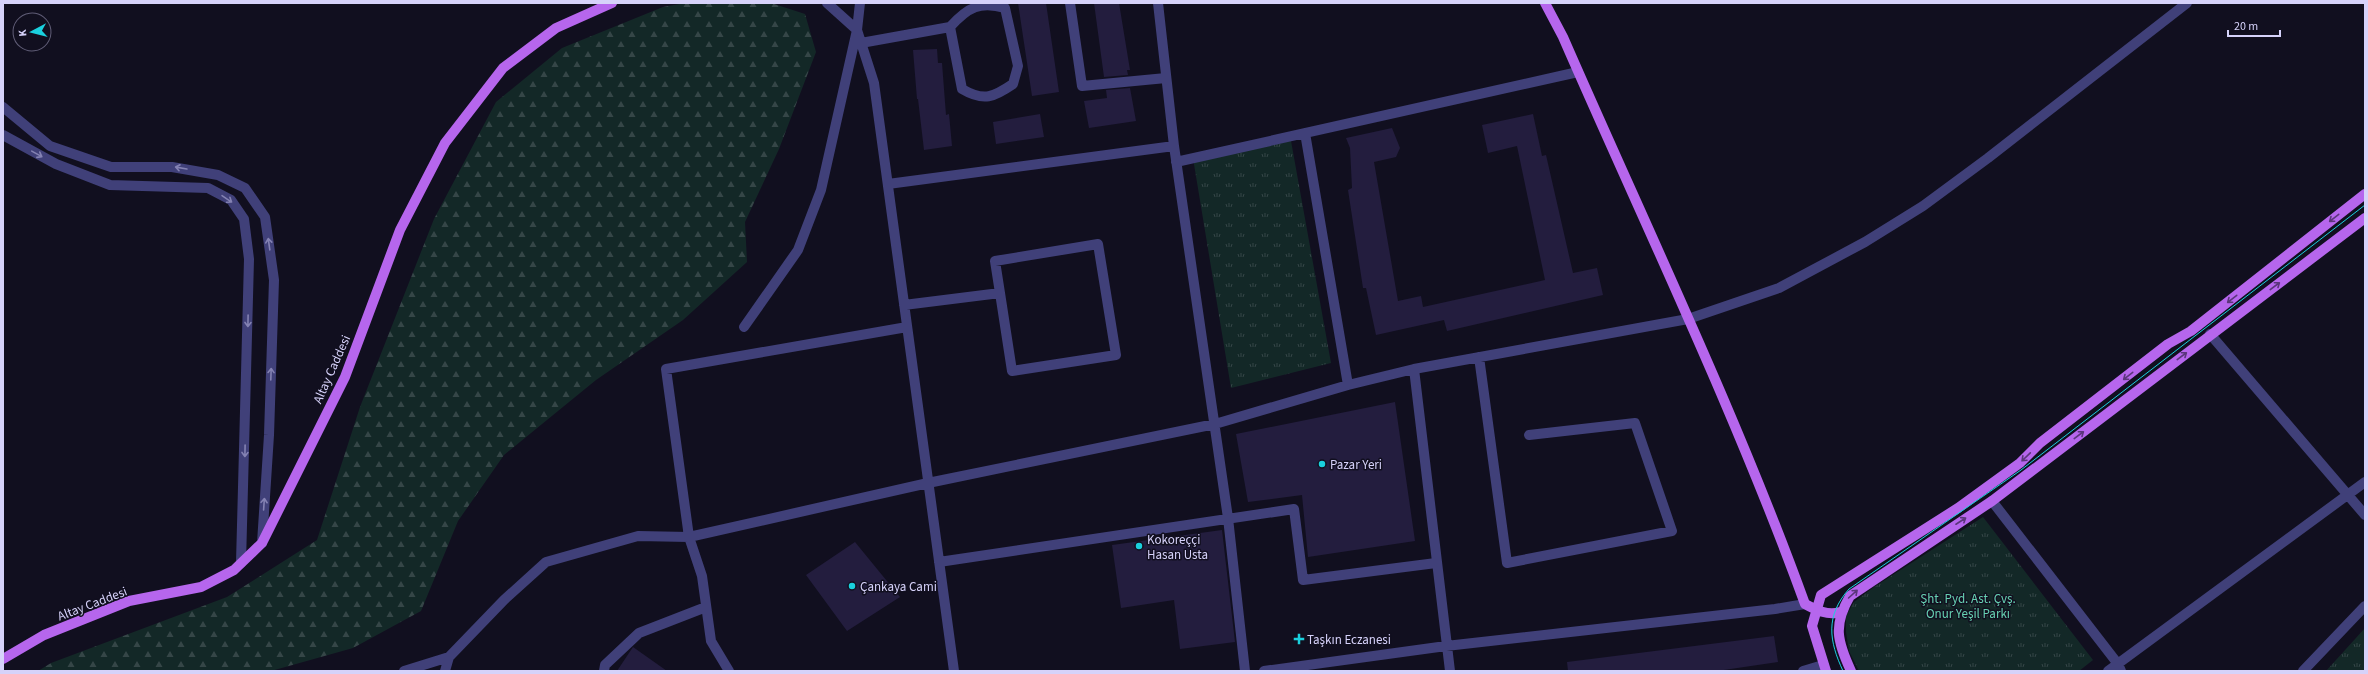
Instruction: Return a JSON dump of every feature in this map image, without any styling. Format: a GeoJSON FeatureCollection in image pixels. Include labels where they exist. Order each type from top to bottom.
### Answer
{"type":"FeatureCollection","features":[{"type":"Feature","properties":{"kind":"main road","name":"Altay Caddesi"},"geometry":{"type":"LineString","coordinates":[[3,659],[44,635],[122,604],[201,587],[234,570],[262,543],[345,377],[400,230],[445,143],[503,68],[556,28],[612,3]]}},
{"type":"Feature","properties":{"kind":"main road"},"geometry":{"type":"LineString","coordinates":[[1545,3],[1578,72],[1688,319],[1786,550],[1805,604],[1817,610],[1833,614],[1840,612]]}},
{"type":"Feature","properties":{"kind":"main road"},"geometry":{"type":"LineString","coordinates":[[1824,668],[1812,626],[1821,595],[1958,508],[2020,463],[2040,443],[2168,344],[2192,331],[2365,194]]}},
{"type":"Feature","properties":{"kind":"main road"},"geometry":{"type":"LineString","coordinates":[[1851,671],[1844,655],[1838,627],[1840,612],[1850,596],[1878,575],[1992,501],[2210,334],[2365,218]]}},
{"type":"Feature","properties":{"kind":"street"},"geometry":{"type":"LineString","coordinates":[[827,3],[857,30],[874,82],[954,671]]}},
{"type":"Feature","properties":{"kind":"street"},"geometry":{"type":"LineString","coordinates":[[744,327],[798,250],[821,190],[857,30],[860,3]]}},
{"type":"Feature","properties":{"kind":"street"},"geometry":{"type":"LineString","coordinates":[[861,43],[950,27],[969,10],[988,3],[1005,8],[1018,66],[1013,84],[996,96],[974,96],[962,89],[950,27]]}},
{"type":"Feature","properties":{"kind":"street"},"geometry":{"type":"LineString","coordinates":[[1070,3],[1082,86],[1166,78]]}},
{"type":"Feature","properties":{"kind":"street"},"geometry":{"type":"LineString","coordinates":[[1158,3],[1176,162],[1228,518],[1245,671]]}},
{"type":"Feature","properties":{"kind":"street"},"geometry":{"type":"LineString","coordinates":[[444,671],[450,657],[504,600],[546,562],[638,536],[690,537],[928,483],[1215,424],[1348,385],[1414,369],[1688,319],[1779,288],[1865,242],[1923,206],[1988,158],[2187,3]]}},
{"type":"Feature","properties":{"kind":"street"},"geometry":{"type":"LineString","coordinates":[[1176,162],[1578,72]]}},
{"type":"Feature","properties":{"kind":"street"},"geometry":{"type":"LineString","coordinates":[[3,107],[50,146],[112,167],[172,167],[218,175],[245,188],[265,217],[274,280],[269,435],[262,543]]}},
{"type":"Feature","properties":{"kind":"street"},"geometry":{"type":"LineString","coordinates":[[1305,133],[1348,385]]}},
{"type":"Feature","properties":{"kind":"street"},"geometry":{"type":"LineString","coordinates":[[3,135],[56,164],[110,185],[208,188],[231,200],[244,219],[249,259],[241,563]]}},
{"type":"Feature","properties":{"kind":"street"},"geometry":{"type":"LineString","coordinates":[[888,184],[1174,146]]}},
{"type":"Feature","properties":{"kind":"street"},"geometry":{"type":"LineString","coordinates":[[1098,244],[1116,355],[1012,371],[1000,293],[995,261],[1098,244]]}},
{"type":"Feature","properties":{"kind":"street"},"geometry":{"type":"LineString","coordinates":[[904,305],[1000,293]]}},
{"type":"Feature","properties":{"kind":"street"},"geometry":{"type":"LineString","coordinates":[[729,671],[711,641],[702,576],[690,537],[666,369],[907,327]]}},
{"type":"Feature","properties":{"kind":"street"},"geometry":{"type":"LineString","coordinates":[[2210,334],[2365,515]]}},
{"type":"Feature","properties":{"kind":"street"},"geometry":{"type":"LineString","coordinates":[[1479,357],[1507,563],[1672,531],[1635,423],[1529,435]]}},
{"type":"Feature","properties":{"kind":"street"},"geometry":{"type":"LineString","coordinates":[[1414,369],[1450,671]]}},
{"type":"Feature","properties":{"kind":"street"},"geometry":{"type":"LineString","coordinates":[[2108,671],[2120,667],[2365,482]]}},
{"type":"Feature","properties":{"kind":"street"},"geometry":{"type":"LineString","coordinates":[[1992,501],[2120,667]]}},
{"type":"Feature","properties":{"kind":"street"},"geometry":{"type":"LineString","coordinates":[[939,562],[1294,509],[1303,580],[1436,563]]}},
{"type":"Feature","properties":{"kind":"street"},"geometry":{"type":"LineString","coordinates":[[1264,671],[1446,646],[1775,609],[1805,604]]}},
{"type":"Feature","properties":{"kind":"street"},"geometry":{"type":"LineString","coordinates":[[2304,671],[2365,606]]}},
{"type":"Feature","properties":{"kind":"street"},"geometry":{"type":"LineString","coordinates":[[604,671],[605,665],[639,633],[706,607]]}},
{"type":"Feature","properties":{"kind":"street"},"geometry":{"type":"LineString","coordinates":[[404,671],[450,657]]}},
{"type":"Feature","properties":{"kind":"street"},"geometry":{"type":"LineString","coordinates":[[1803,671],[1824,668]]}},
{"type":"Feature","properties":{"kind":"green space"},"geometry":{"type":"Polygon","coordinates":[[[685,3],[771,3],[805,14],[816,52],[779,149],[745,222],[747,262],[683,320],[596,380],[504,455],[458,521],[421,611],[353,648],[271,671],[38,671],[51,663],[227,597],[317,540],[360,407],[434,219],[496,102],[562,48],[663,7],[685,3]]]}},
{"type":"Feature","properties":{"kind":"green space"},"geometry":{"type":"Polygon","coordinates":[[[1291,141],[1331,363],[1231,388],[1193,158],[1291,141]]]}},
{"type":"Feature","properties":{"kind":"green space","name":"Şht. Pyd. Ast. Çvş. Onur Yeşil Parkı"},"geometry":{"type":"Polygon","coordinates":[[[1983,517],[2093,660],[2079,671],[1859,671],[1849,651],[1846,632],[1846,616],[1854,602],[1874,587],[1983,517]]]}},
{"type":"Feature","properties":{"kind":"green space"},"geometry":{"type":"Polygon","coordinates":[[[2365,628],[2365,671],[2326,671],[2365,628]]]}},
{"type":"Feature","properties":{"kind":"building"},"geometry":{"type":"Polygon","coordinates":[[[1018,3],[1046,3],[1059,92],[1032,96],[1018,3]]]}},
{"type":"Feature","properties":{"kind":"building"},"geometry":{"type":"Polygon","coordinates":[[[1094,3],[1119,3],[1130,70],[1127,70],[1128,75],[1104,77],[1094,3]]]}},
{"type":"Feature","properties":{"kind":"building"},"geometry":{"type":"Polygon","coordinates":[[[937,49],[938,63],[942,63],[946,115],[949,114],[952,146],[924,150],[917,99],[913,50],[937,49]]]}},
{"type":"Feature","properties":{"kind":"building"},"geometry":{"type":"Polygon","coordinates":[[[1130,88],[1136,121],[1089,128],[1084,101],[1107,98],[1106,90],[1130,88]]]}},
{"type":"Feature","properties":{"kind":"building"},"geometry":{"type":"Polygon","coordinates":[[[1040,114],[1044,137],[996,144],[993,122],[1040,114]]]}},
{"type":"Feature","properties":{"kind":"building"},"geometry":{"type":"Polygon","coordinates":[[[1533,114],[1542,156],[1546,155],[1573,273],[1597,268],[1603,295],[1447,331],[1444,320],[1376,335],[1366,288],[1363,288],[1348,190],[1352,188],[1350,148],[1346,138],[1392,128],[1400,148],[1396,157],[1374,162],[1398,301],[1421,296],[1423,307],[1545,280],[1517,146],[1488,153],[1482,125],[1533,114]]]}},
{"type":"Feature","properties":{"kind":"building","name":"Pazar Yeri"},"geometry":{"type":"Polygon","coordinates":[[[1395,402],[1415,541],[1308,557],[1302,495],[1248,502],[1236,434],[1395,402]]]}},
{"type":"Feature","properties":{"kind":"building"},"geometry":{"type":"Polygon","coordinates":[[[1222,530],[1235,642],[1180,649],[1174,600],[1121,608],[1112,545],[1222,530]]]}},
{"type":"Feature","properties":{"kind":"building","name":"Çankaya Cami"},"geometry":{"type":"Polygon","coordinates":[[[855,542],[900,597],[847,631],[806,575],[855,542]]]}},
{"type":"Feature","properties":{"kind":"building"},"geometry":{"type":"Polygon","coordinates":[[[1774,636],[1778,662],[1717,671],[1568,671],[1567,662],[1774,636]]]}},
{"type":"Feature","properties":{"kind":"building"},"geometry":{"type":"Polygon","coordinates":[[[633,647],[667,671],[617,671],[633,647]]]}},
{"type":"Feature","properties":{"kind":"tram line"},"geometry":{"type":"LineString","coordinates":[[1843,671],[1832,639],[1832,629],[1836,609],[1841,599],[1849,589],[2021,470],[2365,205]]}},
{"type":"Feature","properties":{"kind":"place","name":"Pazar Yeri"},"geometry":{"type":"Point","coordinates":[1322,464]}},
{"type":"Feature","properties":{"kind":"place","name":"Kokoreççi Hasan Usta"},"geometry":{"type":"Point","coordinates":[1139,546]}},
{"type":"Feature","properties":{"kind":"place","name":"Çankaya Cami"},"geometry":{"type":"Point","coordinates":[852,586]}},
{"type":"Feature","properties":{"kind":"place","name":"Taşkın Eczanesi"},"geometry":{"type":"Point","coordinates":[1299,639]}}]}
